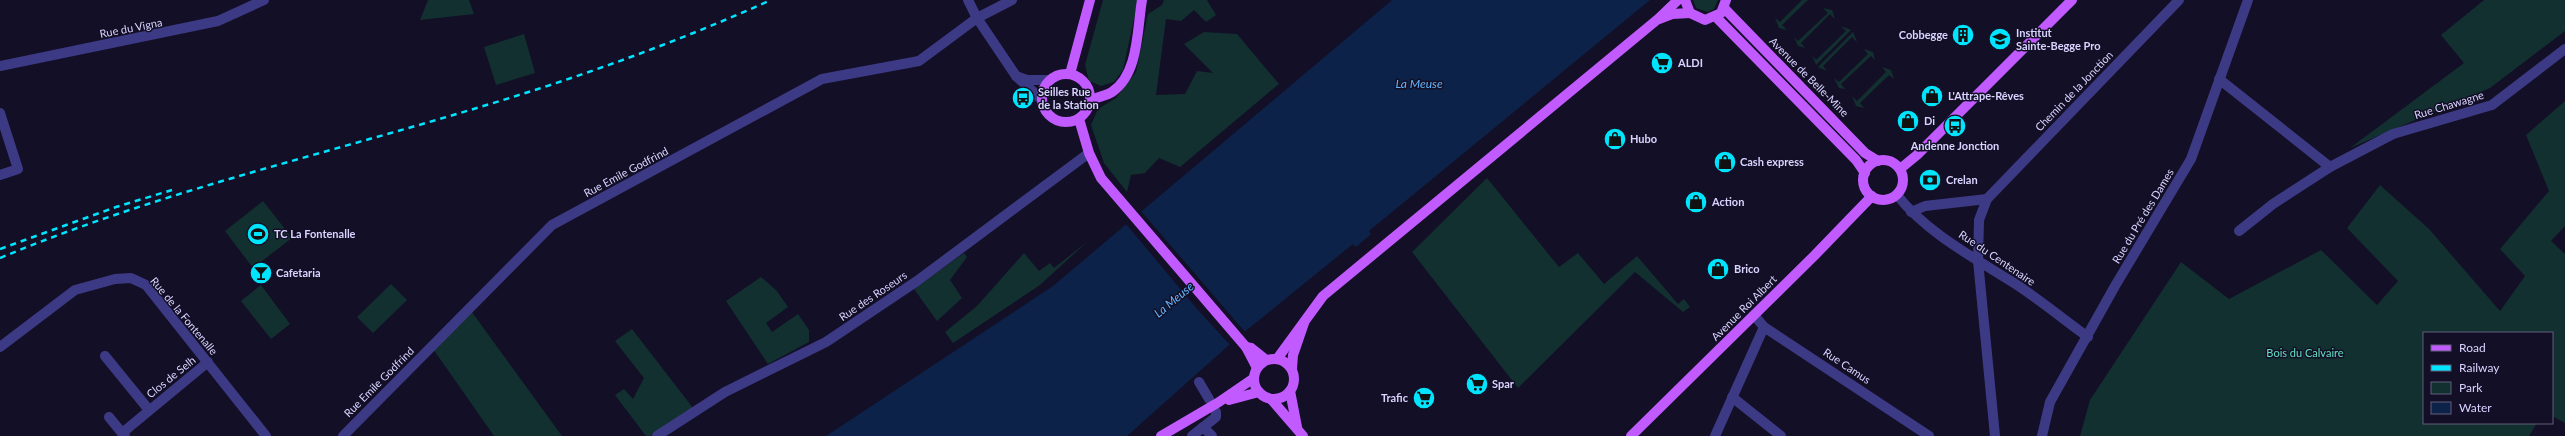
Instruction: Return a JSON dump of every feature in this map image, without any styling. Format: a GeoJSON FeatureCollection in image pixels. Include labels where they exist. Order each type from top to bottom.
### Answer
{"type":"FeatureCollection","features":[{"type":"Feature","properties":{"kind":"main road"},"geometry":{"type":"LineString","coordinates":[[1070,74],[1090,0]]}},
{"type":"Feature","properties":{"kind":"main road"},"geometry":{"type":"LineString","coordinates":[[1091,100],[1111,93],[1124,81],[1131,68],[1142,0]]}},
{"type":"Feature","properties":{"kind":"main road"},"geometry":{"type":"LineString","coordinates":[[1271,399],[1285,396],[1290,391],[1294,377],[1292,369],[1293,355],[1305,322],[1314,307],[1336,285],[1658,19],[1678,0]]}},
{"type":"Feature","properties":{"kind":"main road"},"geometry":{"type":"LineString","coordinates":[[1685,0],[1690,13]]}},
{"type":"Feature","properties":{"kind":"main road"},"geometry":{"type":"LineString","coordinates":[[1900,169],[2072,0]]}},
{"type":"Feature","properties":{"kind":"main road"},"geometry":{"type":"LineString","coordinates":[[1658,19],[1672,14],[1690,13],[1705,20],[1716,17],[1725,4]]}},
{"type":"Feature","properties":{"kind":"main road","name":"Avenue de Belle-Mine"},"geometry":{"type":"LineString","coordinates":[[1725,4],[1865,152],[1878,161]]}},
{"type":"Feature","properties":{"kind":"main road"},"geometry":{"type":"LineString","coordinates":[[1716,17],[1856,160],[1865,173]]}},
{"type":"Feature","properties":{"kind":"main road"},"geometry":{"type":"LineString","coordinates":[[1059,74],[1070,74],[1081,78],[1089,88],[1091,100],[1088,111],[1079,119],[1065,122],[1051,118],[1044,110],[1041,99],[1043,89],[1049,80],[1059,74]]}},
{"type":"Feature","properties":{"kind":"main road"},"geometry":{"type":"LineString","coordinates":[[1079,119],[1089,153],[1101,178],[1125,208],[1246,347],[1255,373],[1259,392]]}},
{"type":"Feature","properties":{"kind":"main road"},"geometry":{"type":"LineString","coordinates":[[1878,161],[1890,161],[1900,169],[1903,182],[1897,194],[1884,200],[1872,196],[1864,185],[1865,173],[1870,165],[1878,161]]}},
{"type":"Feature","properties":{"kind":"main road","name":"Avenue Roi Albert"},"geometry":{"type":"LineString","coordinates":[[1631,436],[1872,196]]}},
{"type":"Feature","properties":{"kind":"main road"},"geometry":{"type":"LineString","coordinates":[[1277,359],[1297,329],[1305,322]]}},
{"type":"Feature","properties":{"kind":"main road"},"geometry":{"type":"LineString","coordinates":[[1246,347],[1251,348],[1266,360],[1277,359],[1283,361],[1292,369]]}},
{"type":"Feature","properties":{"kind":"main road"},"geometry":{"type":"LineString","coordinates":[[1161,436],[1255,373],[1266,360]]}},
{"type":"Feature","properties":{"kind":"main road"},"geometry":{"type":"LineString","coordinates":[[1290,391],[1300,432]]}},
{"type":"Feature","properties":{"kind":"main road"},"geometry":{"type":"LineString","coordinates":[[1214,401],[1259,392],[1271,399],[1300,432]]}},
{"type":"Feature","properties":{"kind":"street","name":"Rue du Vigna"},"geometry":{"type":"LineString","coordinates":[[0,66],[218,21],[264,0]]}},
{"type":"Feature","properties":{"kind":"street"},"geometry":{"type":"LineString","coordinates":[[960,0],[977,18]]}},
{"type":"Feature","properties":{"kind":"street"},"geometry":{"type":"LineString","coordinates":[[968,0],[977,18],[1016,76],[1041,99]]}},
{"type":"Feature","properties":{"kind":"street","name":"Rue Emile Godfrind"},"geometry":{"type":"LineString","coordinates":[[343,436],[552,225],[822,79],[919,61],[977,18],[1012,0]]}},
{"type":"Feature","properties":{"kind":"street","name":"Chemin de la Jonction"},"geometry":{"type":"LineString","coordinates":[[1995,436],[1978,261],[1979,220],[1987,199],[2179,0]]}},
{"type":"Feature","properties":{"kind":"street","name":"Rue du Pré des Dames"},"geometry":{"type":"LineString","coordinates":[[2042,436],[2050,402],[2088,337],[2115,286],[2191,159],[2248,0]]}},
{"type":"Feature","properties":{"kind":"street","name":"Rue Chawagne"},"geometry":{"type":"LineString","coordinates":[[2239,231],[2273,204],[2330,167],[2393,134],[2492,105],[2565,49]]}},
{"type":"Feature","properties":{"kind":"street"},"geometry":{"type":"LineString","coordinates":[[1016,76],[1027,80],[1049,80]]}},
{"type":"Feature","properties":{"kind":"street"},"geometry":{"type":"LineString","coordinates":[[2219,79],[2330,167]]}},
{"type":"Feature","properties":{"kind":"street"},"geometry":{"type":"LineString","coordinates":[[0,115],[18,169],[0,175]]}},
{"type":"Feature","properties":{"kind":"street","name":"Rue des Roseurs"},"geometry":{"type":"LineString","coordinates":[[657,436],[725,392],[826,342],[917,280],[1089,153]]}},
{"type":"Feature","properties":{"kind":"street","name":"Rue du Centenaire"},"geometry":{"type":"LineString","coordinates":[[1897,194],[1911,212],[1978,261],[2014,283],[2088,337]]}},
{"type":"Feature","properties":{"kind":"street"},"geometry":{"type":"LineString","coordinates":[[1911,212],[1925,206],[1987,199]]}},
{"type":"Feature","properties":{"kind":"street","name":"Rue de la Fontenalle"},"geometry":{"type":"LineString","coordinates":[[0,347],[75,290],[115,279],[131,278],[146,285],[266,436]]}},
{"type":"Feature","properties":{"kind":"street","name":"Rue Camus"},"geometry":{"type":"LineString","coordinates":[[1754,315],[1764,327],[1929,436]]}},
{"type":"Feature","properties":{"kind":"street"},"geometry":{"type":"LineString","coordinates":[[1715,436],[1764,327]]}},
{"type":"Feature","properties":{"kind":"street","name":"Clos de Selh"},"geometry":{"type":"LineString","coordinates":[[105,356],[150,410]]}},
{"type":"Feature","properties":{"kind":"street","name":"Clos de Selh"},"geometry":{"type":"LineString","coordinates":[[109,417],[123,434],[208,362]]}},
{"type":"Feature","properties":{"kind":"street"},"geometry":{"type":"LineString","coordinates":[[1199,382],[1214,401]]}},
{"type":"Feature","properties":{"kind":"street"},"geometry":{"type":"LineString","coordinates":[[1732,397],[1781,436]]}},
{"type":"Feature","properties":{"kind":"street"},"geometry":{"type":"LineString","coordinates":[[1192,436],[1216,417],[1216,412]]}},
{"type":"Feature","properties":{"kind":"street"},"geometry":{"type":"LineString","coordinates":[[1203,427],[1212,436]]}},
{"type":"Feature","properties":{"kind":"green space"},"geometry":{"type":"Polygon","coordinates":[[[428,0],[469,0],[474,14],[420,20],[428,0]]]}},
{"type":"Feature","properties":{"kind":"green space"},"geometry":{"type":"Polygon","coordinates":[[[1103,0],[1138,0],[1123,70],[1114,82],[1101,86],[1089,81],[1085,65],[1103,0]]]}},
{"type":"Feature","properties":{"kind":"green space"},"geometry":{"type":"Polygon","coordinates":[[[1164,0],[1207,0],[1216,15],[1206,22],[1194,10],[1181,21],[1166,19],[1156,95],[1185,94],[1197,71],[1213,73],[1184,44],[1204,32],[1237,34],[1279,84],[1180,167],[1159,158],[1145,173],[1131,175],[1127,192],[1104,163],[1091,125],[1098,109],[1116,98],[1136,72],[1148,14],[1162,5],[1164,0]]]}},
{"type":"Feature","properties":{"kind":"green space"},"geometry":{"type":"Polygon","coordinates":[[[1693,0],[1718,0],[1714,9],[1708,12],[1696,8],[1693,0]]]}},
{"type":"Feature","properties":{"kind":"green space"},"geometry":{"type":"Polygon","coordinates":[[[1802,0],[1808,0],[1782,25],[1787,30],[1779,28],[1775,18],[1780,22],[1802,0]]]}},
{"type":"Feature","properties":{"kind":"green space"},"geometry":{"type":"Polygon","coordinates":[[[2484,0],[2565,0],[2565,31],[2490,88],[2350,148],[2464,63],[2441,35],[2484,0]]]}},
{"type":"Feature","properties":{"kind":"green space"},"geometry":{"type":"Polygon","coordinates":[[[1823,8],[1832,10],[1835,19],[1830,14],[1801,43],[1805,48],[1798,46],[1794,37],[1798,41],[1828,13],[1823,8]]]}},
{"type":"Feature","properties":{"kind":"green space"},"geometry":{"type":"Polygon","coordinates":[[[1841,26],[1851,30],[1816,65],[1812,55],[1816,60],[1846,31],[1841,26]]]}},
{"type":"Feature","properties":{"kind":"green space"},"geometry":{"type":"Polygon","coordinates":[[[1853,32],[1857,42],[1852,37],[1823,66],[1827,71],[1818,67],[1853,32]]]}},
{"type":"Feature","properties":{"kind":"green space"},"geometry":{"type":"Polygon","coordinates":[[[524,34],[535,73],[496,85],[484,47],[524,34]]]}},
{"type":"Feature","properties":{"kind":"green space"},"geometry":{"type":"Polygon","coordinates":[[[1864,49],[1873,52],[1875,60],[1871,56],[1841,84],[1845,89],[1839,88],[1834,78],[1839,82],[1868,54],[1864,49]]]}},
{"type":"Feature","properties":{"kind":"green space"},"geometry":{"type":"Polygon","coordinates":[[[1882,67],[1891,70],[1894,79],[1889,75],[1860,103],[1864,108],[1856,106],[1852,96],[1857,101],[1886,72],[1882,67]]]}},
{"type":"Feature","properties":{"kind":"green space","name":"Bois du Calvaire"},"geometry":{"type":"Polygon","coordinates":[[[2565,101],[2565,226],[2551,241],[2565,254],[2565,423],[2553,417],[2553,332],[2423,332],[2423,424],[2536,424],[2529,436],[2080,436],[2090,400],[2181,262],[2229,299],[2321,250],[2377,305],[2398,281],[2347,228],[2380,185],[2429,229],[2500,311],[2525,276],[2500,249],[2549,191],[2526,135],[2565,101]]]}},
{"type":"Feature","properties":{"kind":"green space"},"geometry":{"type":"Polygon","coordinates":[[[1487,178],[1559,267],[1578,253],[1604,284],[1637,256],[1678,304],[1684,299],[1690,307],[1683,312],[1635,272],[1518,388],[1412,252],[1487,178]]]}},
{"type":"Feature","properties":{"kind":"green space","name":"TC La Fontenalle"},"geometry":{"type":"Polygon","coordinates":[[[263,201],[292,238],[253,268],[225,231],[263,201]]]}},
{"type":"Feature","properties":{"kind":"green space"},"geometry":{"type":"Polygon","coordinates":[[[1088,241],[1040,285],[953,343],[945,332],[977,306],[1024,253],[1039,271],[1050,263],[1054,268],[1088,241]]]}},
{"type":"Feature","properties":{"kind":"green space"},"geometry":{"type":"Polygon","coordinates":[[[964,253],[967,257],[950,280],[962,298],[937,321],[914,289],[964,253]]]}},
{"type":"Feature","properties":{"kind":"green space"},"geometry":{"type":"Polygon","coordinates":[[[761,277],[776,290],[788,307],[766,323],[772,332],[798,314],[809,330],[809,342],[768,364],[726,301],[761,277]]]}},
{"type":"Feature","properties":{"kind":"green space"},"geometry":{"type":"Polygon","coordinates":[[[391,284],[407,300],[373,333],[357,317],[391,284]]]}},
{"type":"Feature","properties":{"kind":"green space"},"geometry":{"type":"Polygon","coordinates":[[[261,285],[290,324],[271,339],[241,301],[261,285]]]}},
{"type":"Feature","properties":{"kind":"green space"},"geometry":{"type":"Polygon","coordinates":[[[469,308],[562,436],[494,436],[431,346],[469,308]]]}},
{"type":"Feature","properties":{"kind":"green space"},"geometry":{"type":"Polygon","coordinates":[[[632,329],[693,408],[650,436],[646,436],[615,395],[624,389],[633,399],[644,378],[615,341],[632,329]]]}},
{"type":"Feature","properties":{"kind":"water","name":"La Meuse"},"geometry":{"type":"Polygon","coordinates":[[[1392,0],[1650,0],[1369,231],[1371,234],[1356,247],[1353,244],[1237,338],[1127,436],[826,436],[1053,286],[1392,0]]]}},
{"type":"Feature","properties":{"kind":"pier"},"geometry":{"type":"Polygon","coordinates":[[[1141,211],[1246,333],[1231,346],[1198,310],[1126,224],[1141,211]]]}},
{"type":"Feature","properties":{"kind":"railway"},"geometry":{"type":"LineString","coordinates":[[0,258],[62,234],[186,192],[440,119],[571,78],[672,41],[771,0]]}},
{"type":"Feature","properties":{"kind":"railway"},"geometry":{"type":"LineString","coordinates":[[0,249],[116,207],[172,190]]}},
{"type":"Feature","properties":{"kind":"place","name":"Cobbegge"},"geometry":{"type":"Point","coordinates":[1963,35]}},
{"type":"Feature","properties":{"kind":"place","name":"Institut Sainte-Begge Pro"},"geometry":{"type":"Point","coordinates":[2000,39]}},
{"type":"Feature","properties":{"kind":"place","name":"ALDI"},"geometry":{"type":"Point","coordinates":[1662,63]}},
{"type":"Feature","properties":{"kind":"place","name":"L'Attrape-Rêves"},"geometry":{"type":"Point","coordinates":[1932,96]}},
{"type":"Feature","properties":{"kind":"place","name":"Seilles Rue de la Station"},"geometry":{"type":"Point","coordinates":[1023,98]}},
{"type":"Feature","properties":{"kind":"place","name":"Di"},"geometry":{"type":"Point","coordinates":[1908,121]}},
{"type":"Feature","properties":{"kind":"place","name":"Andenne Jonction"},"geometry":{"type":"Point","coordinates":[1955,126]}},
{"type":"Feature","properties":{"kind":"place","name":"Hubo"},"geometry":{"type":"Point","coordinates":[1615,139]}},
{"type":"Feature","properties":{"kind":"place","name":"Cash express"},"geometry":{"type":"Point","coordinates":[1725,162]}},
{"type":"Feature","properties":{"kind":"place","name":"Crelan"},"geometry":{"type":"Point","coordinates":[1930,180]}},
{"type":"Feature","properties":{"kind":"place","name":"Action"},"geometry":{"type":"Point","coordinates":[1696,202]}},
{"type":"Feature","properties":{"kind":"place","name":"TC La Fontenalle"},"geometry":{"type":"Point","coordinates":[258,234]}},
{"type":"Feature","properties":{"kind":"place","name":"Brico"},"geometry":{"type":"Point","coordinates":[1718,269]}},
{"type":"Feature","properties":{"kind":"place","name":"Cafetaria"},"geometry":{"type":"Point","coordinates":[261,273]}},
{"type":"Feature","properties":{"kind":"place","name":"Spar"},"geometry":{"type":"Point","coordinates":[1477,384]}},
{"type":"Feature","properties":{"kind":"place","name":"Trafic"},"geometry":{"type":"Point","coordinates":[1424,398]}}]}
